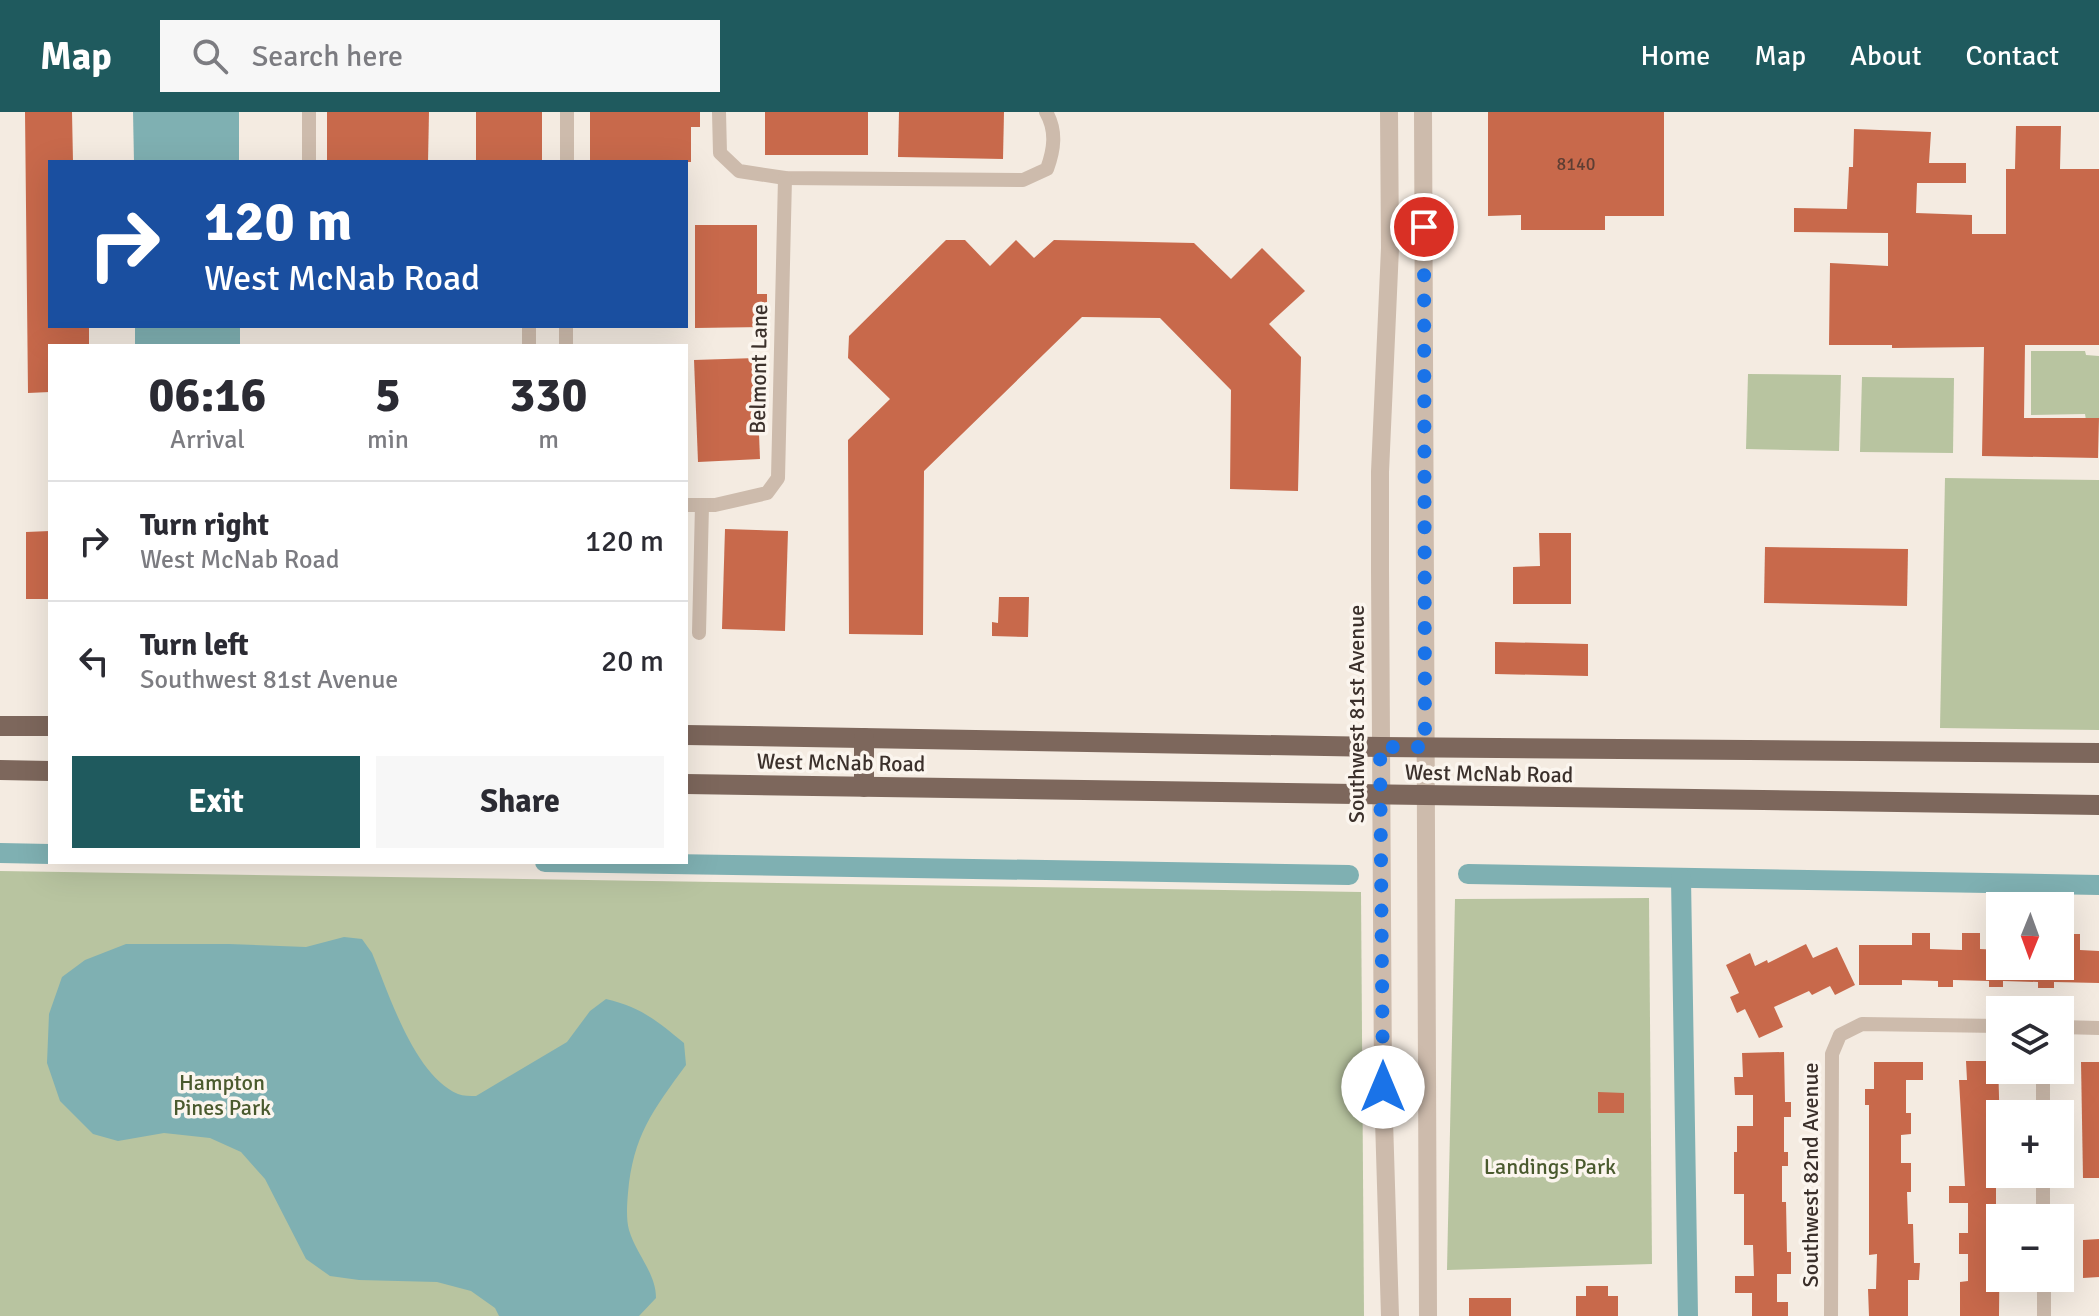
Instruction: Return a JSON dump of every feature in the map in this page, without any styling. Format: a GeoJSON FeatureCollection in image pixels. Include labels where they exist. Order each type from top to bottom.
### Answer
{"type":"FeatureCollection","features":[{"type":"Feature","properties":{"kind":"main road"},"geometry":{"type":"LineString","coordinates":[[0,726],[48,726]]}},
{"type":"Feature","properties":{"kind":"main road","name":"West McNab Road"},"geometry":{"type":"LineString","coordinates":[[688,735],[1380,747],[2099,753]]}},
{"type":"Feature","properties":{"kind":"main road"},"geometry":{"type":"LineString","coordinates":[[864,738],[864,787]]}},
{"type":"Feature","properties":{"kind":"main road"},"geometry":{"type":"LineString","coordinates":[[0,770],[48,771]]}},
{"type":"Feature","properties":{"kind":"main road","name":"West McNab Road"},"geometry":{"type":"LineString","coordinates":[[688,784],[2099,805]]}},
{"type":"Feature","properties":{"kind":"street"},"geometry":{"type":"LineString","coordinates":[[309,112],[309,160]]}},
{"type":"Feature","properties":{"kind":"street"},"geometry":{"type":"LineString","coordinates":[[567,112],[567,160]]}},
{"type":"Feature","properties":{"kind":"street"},"geometry":{"type":"LineString","coordinates":[[719,112],[720,153],[739,171],[785,178],[1023,180],[1047,169],[1054,150],[1054,137],[1046,112]]}},
{"type":"Feature","properties":{"kind":"street","name":"Southwest 81st Avenue"},"geometry":{"type":"LineString","coordinates":[[1389,112],[1390,248],[1380,472],[1380,795],[1383,1087],[1390,1316]]}},
{"type":"Feature","properties":{"kind":"street"},"geometry":{"type":"LineString","coordinates":[[1423,112],[1428,1316]]}},
{"type":"Feature","properties":{"kind":"street","name":"Belmont Lane"},"geometry":{"type":"LineString","coordinates":[[688,505],[715,505],[767,493],[778,478],[785,178]]}},
{"type":"Feature","properties":{"kind":"street"},"geometry":{"type":"LineString","coordinates":[[699,633],[702,505]]}},
{"type":"Feature","properties":{"kind":"street","name":"Southwest 82nd Avenue"},"geometry":{"type":"LineString","coordinates":[[1831,1316],[1832,1054],[1840,1035],[1862,1024],[1986,1026]]}},
{"type":"Feature","properties":{"kind":"street"},"geometry":{"type":"LineString","coordinates":[[2074,1027],[2099,1028]]}},
{"type":"Feature","properties":{"kind":"street"},"geometry":{"type":"LineString","coordinates":[[2044,1292],[2044,1316]]}},
{"type":"Feature","properties":{"kind":"green space"},"geometry":{"type":"Polygon","coordinates":[[[2031,351],[2085,351],[2086,355],[2099,356],[2099,419],[2086,420],[2085,414],[2031,415],[2031,351]]]}},
{"type":"Feature","properties":{"kind":"green space"},"geometry":{"type":"Polygon","coordinates":[[[1748,374],[1841,375],[1839,451],[1746,449],[1748,374]]]}},
{"type":"Feature","properties":{"kind":"green space"},"geometry":{"type":"Polygon","coordinates":[[[1862,377],[1954,378],[1953,453],[1860,452],[1862,377]]]}},
{"type":"Feature","properties":{"kind":"green space"},"geometry":{"type":"Polygon","coordinates":[[[1945,478],[2099,480],[2099,730],[1940,728],[1945,478]]]}},
{"type":"Feature","properties":{"kind":"green space","name":"Hampton Pines Park"},"geometry":{"type":"Polygon","coordinates":[[[0,871],[1361,892],[1364,1316],[0,1316],[0,871]]]}},
{"type":"Feature","properties":{"kind":"green space","name":"Landings Park"},"geometry":{"type":"Polygon","coordinates":[[[1649,898],[1652,1264],[1447,1270],[1455,899],[1649,898]]]}},
{"type":"Feature","properties":{"kind":"water"},"geometry":{"type":"Polygon","coordinates":[[[133,112],[239,112],[239,160],[134,160],[133,112]]]}},
{"type":"Feature","properties":{"kind":"water"},"geometry":{"type":"Polygon","coordinates":[[[135,328],[240,328],[240,344],[135,344],[135,328]]]}},
{"type":"Feature","properties":{"kind":"water"},"geometry":{"type":"Polygon","coordinates":[[[344,937],[362,939],[372,953],[395,1011],[416,1052],[442,1084],[460,1095],[476,1096],[567,1042],[590,1011],[606,999],[639,1011],[684,1043],[686,1065],[646,1124],[631,1173],[628,1226],[653,1280],[656,1298],[639,1316],[499,1316],[495,1308],[471,1291],[437,1282],[330,1276],[306,1259],[265,1179],[241,1152],[210,1138],[164,1133],[118,1141],[93,1134],[60,1101],[47,1063],[49,1014],[62,977],[85,960],[126,944],[306,947],[344,937]]]}},
{"type":"Feature","properties":{"kind":"building"},"geometry":{"type":"Polygon","coordinates":[[[25,112],[72,112],[73,160],[48,160],[48,328],[89,328],[89,344],[48,344],[48,392],[28,393],[25,112]]]}},
{"type":"Feature","properties":{"kind":"building"},"geometry":{"type":"Polygon","coordinates":[[[327,112],[429,112],[428,160],[327,160],[327,112]]]}},
{"type":"Feature","properties":{"kind":"building"},"geometry":{"type":"Polygon","coordinates":[[[476,112],[542,112],[542,160],[476,160],[476,112]]]}},
{"type":"Feature","properties":{"kind":"building"},"geometry":{"type":"Polygon","coordinates":[[[590,112],[700,112],[700,127],[691,127],[691,162],[590,160],[590,112]]]}},
{"type":"Feature","properties":{"kind":"building"},"geometry":{"type":"Polygon","coordinates":[[[765,112],[868,112],[868,155],[765,155],[765,112]]]}},
{"type":"Feature","properties":{"kind":"building"},"geometry":{"type":"Polygon","coordinates":[[[899,112],[1004,112],[1003,159],[898,157],[899,112]]]}},
{"type":"Feature","properties":{"kind":"building"},"geometry":{"type":"Polygon","coordinates":[[[1488,112],[1664,112],[1664,216],[1605,216],[1605,230],[1521,230],[1521,215],[1488,216],[1488,112]]]}},
{"type":"Feature","properties":{"kind":"building"},"geometry":{"type":"Polygon","coordinates":[[[2016,126],[2061,126],[2060,169],[2099,169],[2099,345],[2025,345],[2024,418],[2099,418],[2098,458],[1982,456],[1984,347],[1829,345],[1830,263],[1888,266],[1888,233],[1794,232],[1794,208],[1847,209],[1854,129],[1931,132],[1929,163],[1966,163],[1966,183],[1917,183],[1916,213],[1972,215],[1972,234],[2006,234],[2006,169],[2015,169],[2016,126]]]}},
{"type":"Feature","properties":{"kind":"building"},"geometry":{"type":"Polygon","coordinates":[[[695,225],[757,225],[757,294],[767,294],[767,327],[695,328],[695,225]]]}},
{"type":"Feature","properties":{"kind":"building"},"geometry":{"type":"Polygon","coordinates":[[[946,240],[965,240],[990,266],[1016,240],[1034,258],[1054,240],[1194,243],[1231,279],[1262,248],[1305,291],[1269,324],[1301,357],[1298,491],[1230,489],[1231,390],[1160,318],[1082,317],[924,471],[923,635],[849,634],[848,440],[890,399],[848,358],[849,336],[946,240]]]}},
{"type":"Feature","properties":{"kind":"building"},"geometry":{"type":"Polygon","coordinates":[[[756,358],[760,459],[698,462],[694,360],[756,358]]]}},
{"type":"Feature","properties":{"kind":"building"},"geometry":{"type":"Polygon","coordinates":[[[725,529],[788,531],[785,631],[722,629],[725,529]]]}},
{"type":"Feature","properties":{"kind":"building"},"geometry":{"type":"Polygon","coordinates":[[[48,531],[48,599],[26,599],[26,532],[48,531]]]}},
{"type":"Feature","properties":{"kind":"building"},"geometry":{"type":"Polygon","coordinates":[[[1539,533],[1571,533],[1571,604],[1513,604],[1513,567],[1540,566],[1539,533]]]}},
{"type":"Feature","properties":{"kind":"building"},"geometry":{"type":"Polygon","coordinates":[[[1765,547],[1908,549],[1907,606],[1764,603],[1765,547]]]}},
{"type":"Feature","properties":{"kind":"building"},"geometry":{"type":"Polygon","coordinates":[[[999,597],[1029,597],[1028,637],[992,636],[992,622],[998,623],[999,597]]]}},
{"type":"Feature","properties":{"kind":"building"},"geometry":{"type":"Polygon","coordinates":[[[1495,642],[1588,644],[1588,676],[1495,674],[1495,642]]]}},
{"type":"Feature","properties":{"kind":"building"},"geometry":{"type":"Polygon","coordinates":[[[1912,933],[1930,933],[1930,949],[1962,950],[1962,933],[1980,933],[1980,949],[1986,949],[1986,980],[2074,980],[2074,934],[2080,934],[2080,950],[2099,951],[2099,983],[2054,982],[2054,988],[2038,988],[2038,982],[2003,981],[2003,987],[1989,987],[1989,981],[1953,980],[1953,987],[1938,987],[1938,981],[1902,980],[1902,985],[1859,985],[1859,945],[1912,945],[1912,933]]]}},
{"type":"Feature","properties":{"kind":"building"},"geometry":{"type":"Polygon","coordinates":[[[1806,944],[1813,958],[1837,947],[1855,985],[1835,995],[1830,986],[1812,995],[1809,991],[1774,1007],[1783,1027],[1759,1038],[1745,1009],[1737,1013],[1730,997],[1739,993],[1726,965],[1750,953],[1755,966],[1767,960],[1768,963],[1806,944]]]}},
{"type":"Feature","properties":{"kind":"building"},"geometry":{"type":"Polygon","coordinates":[[[1784,1052],[1785,1102],[1791,1102],[1791,1117],[1784,1117],[1784,1152],[1788,1152],[1788,1166],[1782,1166],[1782,1202],[1786,1202],[1787,1252],[1791,1252],[1791,1274],[1777,1274],[1777,1302],[1788,1302],[1788,1316],[1752,1316],[1752,1293],[1735,1293],[1735,1276],[1754,1276],[1753,1245],[1744,1245],[1744,1194],[1734,1194],[1734,1152],[1737,1152],[1737,1126],[1753,1126],[1753,1095],[1735,1095],[1734,1077],[1743,1077],[1742,1053],[1784,1052]]]}},
{"type":"Feature","properties":{"kind":"building"},"geometry":{"type":"Polygon","coordinates":[[[1966,1061],[1986,1061],[1986,1084],[1999,1084],[1999,1100],[1986,1100],[1986,1188],[1996,1188],[1996,1204],[1986,1204],[1986,1292],[1999,1292],[1999,1316],[1960,1316],[1960,1282],[1968,1281],[1968,1254],[1959,1254],[1959,1233],[1968,1233],[1968,1203],[1949,1203],[1949,1186],[1965,1186],[1959,1080],[1967,1080],[1966,1061]]]}},
{"type":"Feature","properties":{"kind":"building"},"geometry":{"type":"Polygon","coordinates":[[[1874,1062],[1923,1062],[1923,1080],[1906,1080],[1906,1113],[1911,1113],[1911,1134],[1901,1135],[1901,1163],[1911,1163],[1911,1192],[1907,1192],[1908,1224],[1913,1224],[1914,1263],[1920,1263],[1919,1280],[1908,1280],[1908,1316],[1869,1316],[1868,1289],[1876,1289],[1877,1254],[1869,1255],[1869,1105],[1865,1105],[1865,1089],[1874,1089],[1874,1062]]]}},
{"type":"Feature","properties":{"kind":"building"},"geometry":{"type":"Polygon","coordinates":[[[2081,1062],[2099,1062],[2099,1178],[2083,1178],[2081,1062]]]}},
{"type":"Feature","properties":{"kind":"building"},"geometry":{"type":"Polygon","coordinates":[[[1598,1092],[1624,1093],[1624,1113],[1598,1113],[1598,1092]]]}},
{"type":"Feature","properties":{"kind":"building"},"geometry":{"type":"Polygon","coordinates":[[[2099,1239],[2099,1277],[2083,1278],[2083,1240],[2099,1239]]]}},
{"type":"Feature","properties":{"kind":"building"},"geometry":{"type":"Polygon","coordinates":[[[1586,1286],[1608,1286],[1608,1296],[1618,1296],[1618,1316],[1576,1316],[1576,1296],[1586,1296],[1586,1286]]]}},
{"type":"Feature","properties":{"kind":"building"},"geometry":{"type":"Polygon","coordinates":[[[1469,1298],[1511,1298],[1511,1316],[1469,1316],[1469,1298]]]}},
{"type":"Feature","properties":{"kind":"waterway"},"geometry":{"type":"LineString","coordinates":[[0,853],[48,854]]}},
{"type":"Feature","properties":{"kind":"waterway"},"geometry":{"type":"LineString","coordinates":[[669,864],[1349,875]]}},
{"type":"Feature","properties":{"kind":"waterway"},"geometry":{"type":"LineString","coordinates":[[1468,874],[2099,885]]}},
{"type":"Feature","properties":{"kind":"waterway"},"geometry":{"type":"LineString","coordinates":[[1681,878],[1688,1316]]}},
{"type":"Feature","properties":{"kind":"route"},"geometry":{"type":"LineString","coordinates":[[1383,1087],[1380,747],[1425,747],[1424,227]]}}]}
